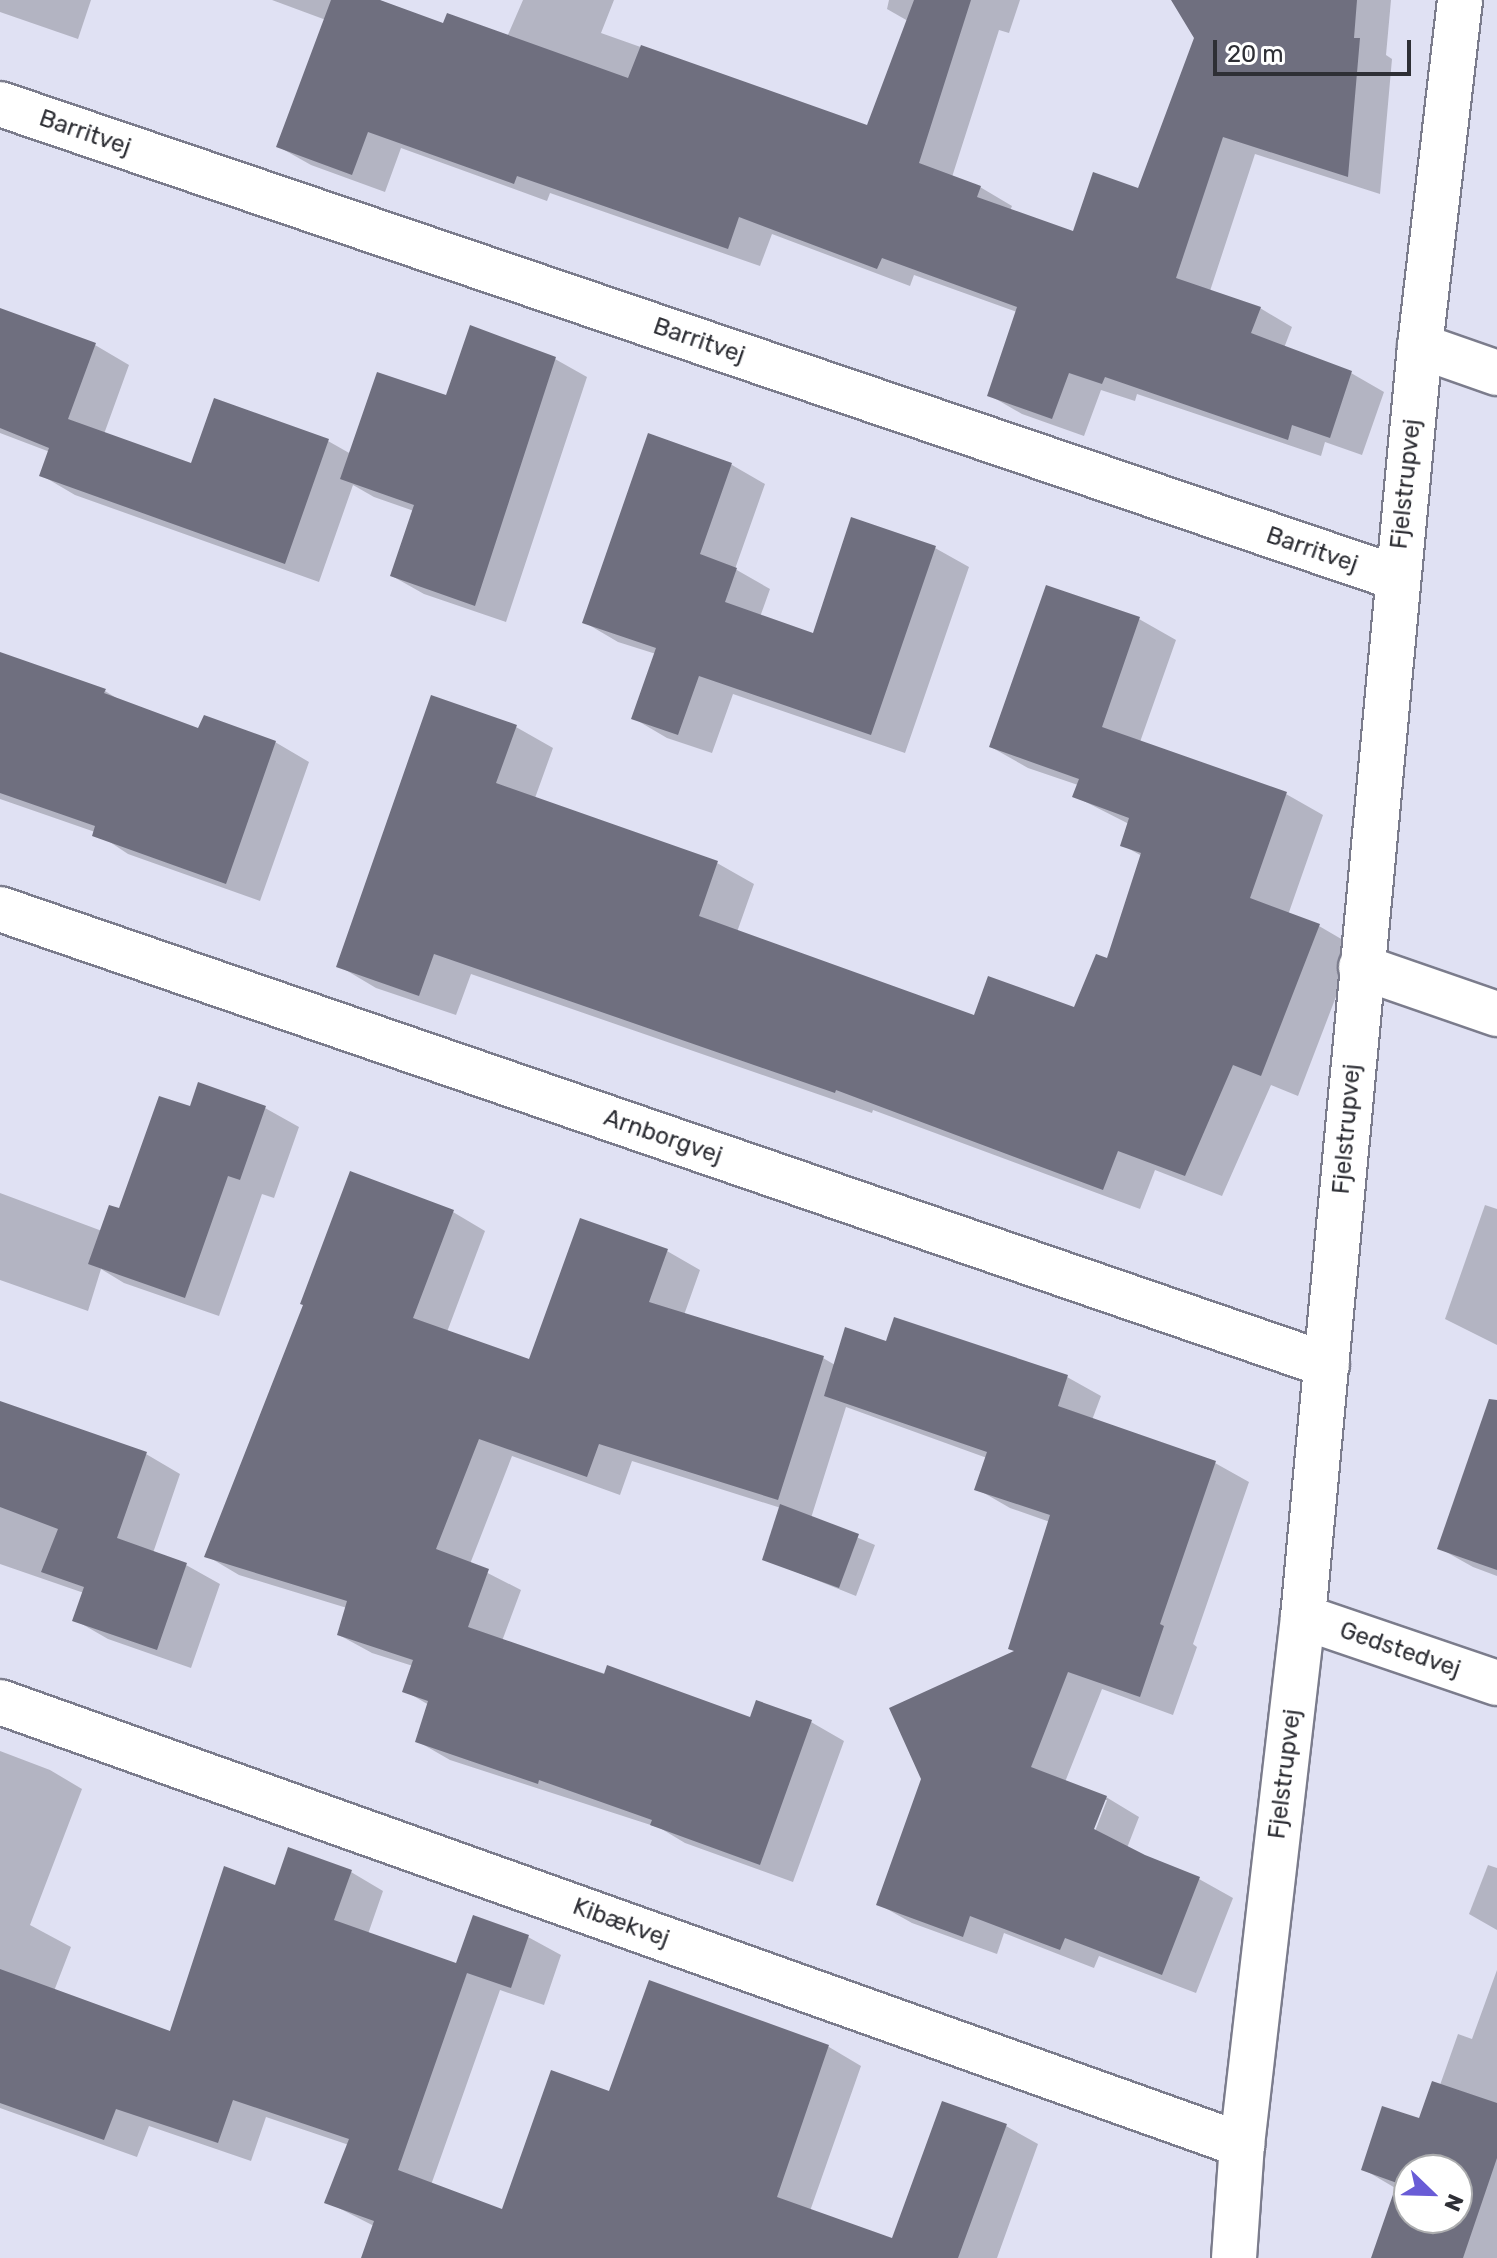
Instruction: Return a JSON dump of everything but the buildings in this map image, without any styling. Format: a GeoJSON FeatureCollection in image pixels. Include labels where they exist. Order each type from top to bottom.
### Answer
{"type":"FeatureCollection","features":[{"type":"Feature","properties":{"kind":"street","name":"Fjelstrupvej"},"geometry":{"type":"LineString","coordinates":[[1234,2258],[1242,2145],[1303,1617],[1420,346],[1460,0]]}},
{"type":"Feature","properties":{"kind":"street","name":"Barritvej"},"geometry":{"type":"LineString","coordinates":[[0,104],[1397,578]]}},
{"type":"Feature","properties":{"kind":"street"},"geometry":{"type":"LineString","coordinates":[[1420,346],[1497,373]]}},
{"type":"Feature","properties":{"kind":"street","name":"Arnborgvej"},"geometry":{"type":"LineString","coordinates":[[0,909],[1327,1365]]}},
{"type":"Feature","properties":{"kind":"street"},"geometry":{"type":"LineString","coordinates":[[1361,967],[1497,1014]]}},
{"type":"Feature","properties":{"kind":"street","name":"Gedstedvej"},"geometry":{"type":"LineString","coordinates":[[1303,1617],[1497,1683]]}},
{"type":"Feature","properties":{"kind":"street","name":"Kibækvej"},"geometry":{"type":"LineString","coordinates":[[0,1702],[1242,2145]]}}]}
